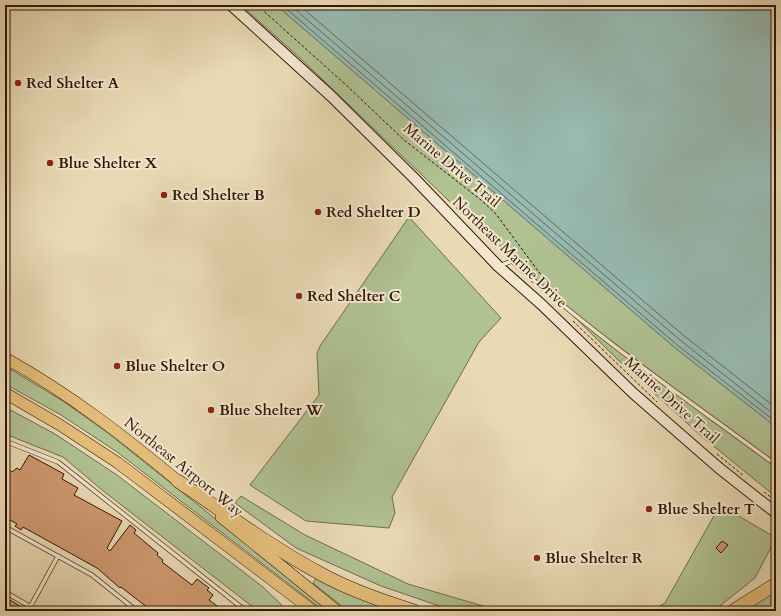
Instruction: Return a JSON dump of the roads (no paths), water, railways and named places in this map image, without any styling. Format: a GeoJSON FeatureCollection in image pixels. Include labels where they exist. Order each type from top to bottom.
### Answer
{"type":"FeatureCollection","features":[{"type":"Feature","properties":{"kind":"highway"},"geometry":{"type":"LineString","coordinates":[[178,481],[288,555],[321,574],[360,592],[414,611]]}},
{"type":"Feature","properties":{"kind":"highway"},"geometry":{"type":"LineString","coordinates":[[733,611],[776,584]]}},
{"type":"Feature","properties":{"kind":"main road","name":"Northeast Marine Drive"},"geometry":{"type":"LineString","coordinates":[[231,5],[331,96],[414,178],[498,266],[541,304],[663,421],[776,513]]}},
{"type":"Feature","properties":{"kind":"main road","name":"Northeast Airport Way"},"geometry":{"type":"LineString","coordinates":[[5,358],[94,414],[337,611]]}},
{"type":"Feature","properties":{"kind":"main road"},"geometry":{"type":"LineString","coordinates":[[5,393],[60,425],[118,463],[313,611]]}},
{"type":"Feature","properties":{"kind":"lane"},"geometry":{"type":"LineString","coordinates":[[498,266],[512,262],[611,342],[776,465]]}},
{"type":"Feature","properties":{"kind":"lane"},"geometry":{"type":"LineString","coordinates":[[5,441],[58,462],[246,611]]}},
{"type":"Feature","properties":{"kind":"lane"},"geometry":{"type":"LineString","coordinates":[[5,527],[97,579],[136,611]]}},
{"type":"Feature","properties":{"kind":"lane"},"geometry":{"type":"LineString","coordinates":[[28,611],[58,556]]}},
{"type":"Feature","properties":{"kind":"lane"},"geometry":{"type":"LineString","coordinates":[[5,592],[38,611]]}},
{"type":"Feature","properties":{"kind":"water"},"geometry":{"type":"Polygon","coordinates":[[[276,5],[776,5],[776,427],[674,347],[276,5]]]}},
{"type":"Feature","properties":{"kind":"place","name":"Red Shelter A"},"geometry":{"type":"Point","coordinates":[18,83]}},
{"type":"Feature","properties":{"kind":"place","name":"Blue Shelter X"},"geometry":{"type":"Point","coordinates":[50,163]}},
{"type":"Feature","properties":{"kind":"place","name":"Red Shelter B"},"geometry":{"type":"Point","coordinates":[164,195]}},
{"type":"Feature","properties":{"kind":"place","name":"Red Shelter D"},"geometry":{"type":"Point","coordinates":[318,212]}},
{"type":"Feature","properties":{"kind":"place","name":"Red Shelter C"},"geometry":{"type":"Point","coordinates":[299,296]}},
{"type":"Feature","properties":{"kind":"place","name":"Blue Shelter O"},"geometry":{"type":"Point","coordinates":[117,366]}},
{"type":"Feature","properties":{"kind":"place","name":"Blue Shelter W"},"geometry":{"type":"Point","coordinates":[211,410]}},
{"type":"Feature","properties":{"kind":"place","name":"Blue Shelter T"},"geometry":{"type":"Point","coordinates":[649,509]}},
{"type":"Feature","properties":{"kind":"place","name":"Blue Shelter R"},"geometry":{"type":"Point","coordinates":[537,558]}}]}
